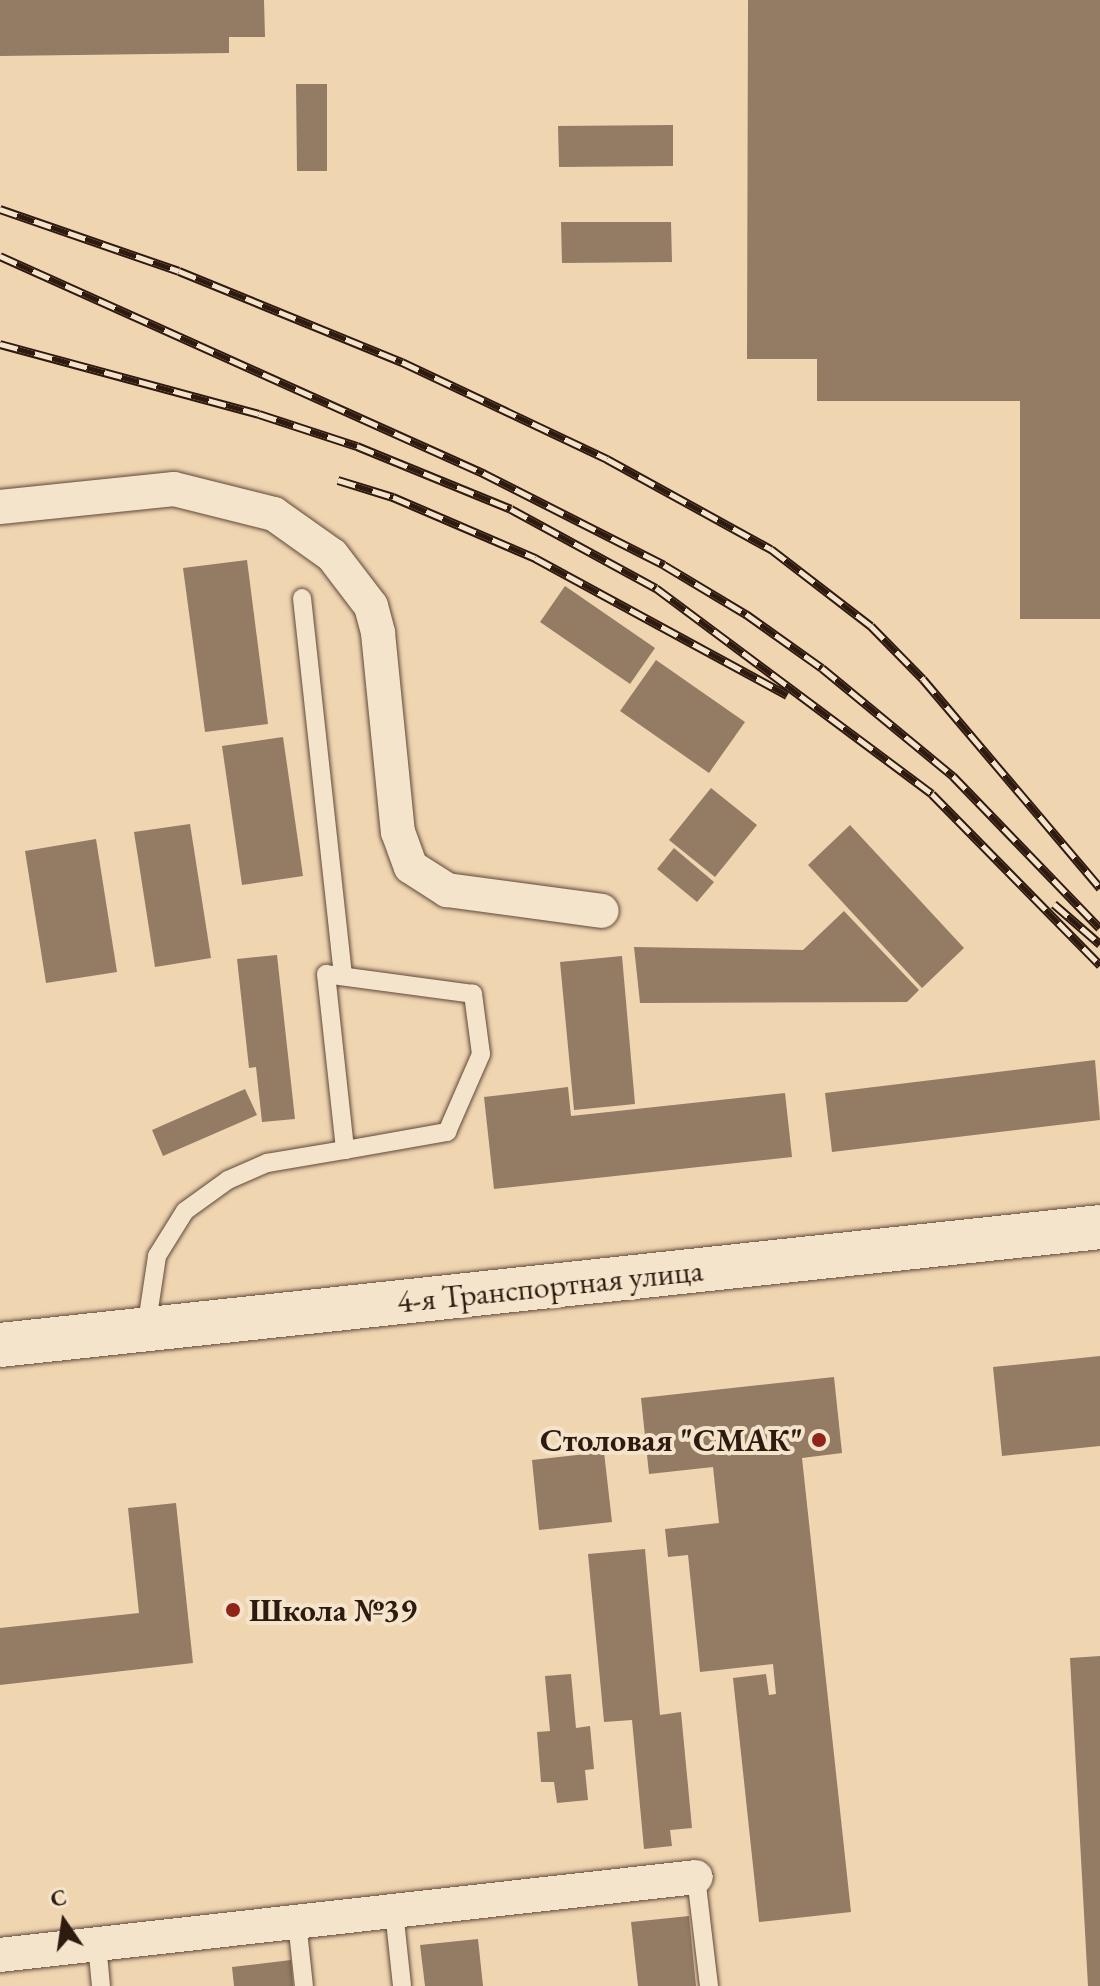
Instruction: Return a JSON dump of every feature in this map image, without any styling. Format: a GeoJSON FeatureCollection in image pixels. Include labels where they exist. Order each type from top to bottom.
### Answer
{"type":"FeatureCollection","features":[{"type":"Feature","properties":{"kind":"main road","name":"4-я Транспортная улица"},"geometry":{"type":"LineString","coordinates":[[0,1345],[1100,1227]]}},
{"type":"Feature","properties":{"kind":"street"},"geometry":{"type":"LineString","coordinates":[[0,507],[174,489],[274,514],[332,555],[371,606],[378,633],[398,832],[411,867],[447,890],[602,911]]}},
{"type":"Feature","properties":{"kind":"street"},"geometry":{"type":"LineString","coordinates":[[0,1955],[696,1877]]}},
{"type":"Feature","properties":{"kind":"lane"},"geometry":{"type":"LineString","coordinates":[[302,598],[343,976]]}},
{"type":"Feature","properties":{"kind":"lane"},"geometry":{"type":"LineString","coordinates":[[146,1329],[157,1256],[185,1211],[228,1180],[267,1163],[345,1150],[447,1132],[481,1054],[473,994],[326,974],[345,1150]]}},
{"type":"Feature","properties":{"kind":"lane"},"geometry":{"type":"LineString","coordinates":[[696,1877],[709,1986]]}},
{"type":"Feature","properties":{"kind":"lane"},"geometry":{"type":"LineString","coordinates":[[394,1911],[402,1986]]}},
{"type":"Feature","properties":{"kind":"lane"},"geometry":{"type":"LineString","coordinates":[[297,1922],[304,1986]]}},
{"type":"Feature","properties":{"kind":"lane"},"geometry":{"type":"LineString","coordinates":[[97,1944],[101,1986]]}},
{"type":"Feature","properties":{"kind":"building"},"geometry":{"type":"Polygon","coordinates":[[[0,0],[264,0],[265,37],[229,37],[229,53],[0,56],[0,0]]]}},
{"type":"Feature","properties":{"kind":"building"},"geometry":{"type":"Polygon","coordinates":[[[748,0],[1100,0],[1100,619],[1020,619],[1020,401],[817,401],[817,359],[747,359],[748,0]]]}},
{"type":"Feature","properties":{"kind":"building"},"geometry":{"type":"Polygon","coordinates":[[[296,84],[327,84],[327,171],[297,171],[296,84]]]}},
{"type":"Feature","properties":{"kind":"building"},"geometry":{"type":"Polygon","coordinates":[[[673,125],[673,166],[559,167],[558,126],[673,125]]]}},
{"type":"Feature","properties":{"kind":"building"},"geometry":{"type":"Polygon","coordinates":[[[561,222],[671,222],[672,262],[562,263],[561,222]]]}},
{"type":"Feature","properties":{"kind":"building"},"geometry":{"type":"Polygon","coordinates":[[[247,560],[268,724],[205,732],[183,568],[247,560]]]}},
{"type":"Feature","properties":{"kind":"building"},"geometry":{"type":"Polygon","coordinates":[[[565,586],[655,648],[630,684],[540,622],[565,586]]]}},
{"type":"Feature","properties":{"kind":"building"},"geometry":{"type":"Polygon","coordinates":[[[656,660],[745,722],[709,773],[620,711],[656,660]]]}},
{"type":"Feature","properties":{"kind":"building"},"geometry":{"type":"Polygon","coordinates":[[[283,737],[303,876],[242,885],[222,746],[283,737]]]}},
{"type":"Feature","properties":{"kind":"building"},"geometry":{"type":"Polygon","coordinates":[[[711,788],[757,825],[715,877],[669,840],[711,788]]]}},
{"type":"Feature","properties":{"kind":"building"},"geometry":{"type":"Polygon","coordinates":[[[190,824],[211,958],[155,967],[134,832],[190,824]]]}},
{"type":"Feature","properties":{"kind":"building"},"geometry":{"type":"Polygon","coordinates":[[[850,825],[964,948],[922,988],[808,865],[850,825]]]}},
{"type":"Feature","properties":{"kind":"building"},"geometry":{"type":"Polygon","coordinates":[[[96,839],[117,972],[46,983],[25,851],[96,839]]]}},
{"type":"Feature","properties":{"kind":"building"},"geometry":{"type":"Polygon","coordinates":[[[674,848],[714,882],[697,902],[657,869],[674,848]]]}},
{"type":"Feature","properties":{"kind":"building"},"geometry":{"type":"Polygon","coordinates":[[[844,911],[919,990],[907,1002],[640,1003],[634,947],[803,950],[844,911]]]}},
{"type":"Feature","properties":{"kind":"building"},"geometry":{"type":"Polygon","coordinates":[[[277,955],[295,1119],[262,1122],[256,1067],[249,1068],[237,959],[277,955]]]}},
{"type":"Feature","properties":{"kind":"building"},"geometry":{"type":"Polygon","coordinates":[[[622,956],[635,1104],[574,1110],[560,962],[622,956]]]}},
{"type":"Feature","properties":{"kind":"building"},"geometry":{"type":"Polygon","coordinates":[[[1095,1060],[1100,1120],[832,1152],[825,1093],[1095,1060]]]}},
{"type":"Feature","properties":{"kind":"building"},"geometry":{"type":"Polygon","coordinates":[[[568,1087],[571,1116],[785,1093],[792,1157],[494,1189],[484,1097],[568,1087]]]}},
{"type":"Feature","properties":{"kind":"building"},"geometry":{"type":"Polygon","coordinates":[[[245,1089],[257,1115],[163,1156],[152,1130],[245,1089]]]}},
{"type":"Feature","properties":{"kind":"building"},"geometry":{"type":"Polygon","coordinates":[[[1100,1356],[1100,1446],[1002,1456],[993,1367],[1100,1356]]]}},
{"type":"Feature","properties":{"kind":"building"},"geometry":{"type":"Polygon","coordinates":[[[834,1377],[842,1453],[802,1458],[851,1912],[759,1922],[733,1678],[766,1674],[769,1695],[776,1694],[773,1664],[700,1672],[688,1555],[668,1557],[665,1529],[719,1523],[713,1467],[649,1474],[641,1398],[834,1377]]]}},
{"type":"Feature","properties":{"kind":"building"},"geometry":{"type":"Polygon","coordinates":[[[604,1452],[612,1522],[539,1530],[532,1460],[604,1452]]]}},
{"type":"Feature","properties":{"kind":"building"},"geometry":{"type":"Polygon","coordinates":[[[176,1503],[193,1663],[0,1685],[0,1628],[139,1613],[128,1508],[176,1503]]]}},
{"type":"Feature","properties":{"kind":"building"},"geometry":{"type":"Polygon","coordinates":[[[645,1549],[660,1715],[681,1712],[692,1828],[670,1830],[672,1846],[644,1849],[632,1720],[604,1722],[588,1554],[645,1549]]]}},
{"type":"Feature","properties":{"kind":"building"},"geometry":{"type":"Polygon","coordinates":[[[1100,1656],[1100,1986],[1088,1986],[1070,1658],[1100,1656]]]}},
{"type":"Feature","properties":{"kind":"building"},"geometry":{"type":"Polygon","coordinates":[[[571,1674],[576,1728],[590,1726],[594,1769],[585,1770],[588,1800],[557,1803],[554,1782],[541,1782],[537,1732],[550,1731],[545,1676],[571,1674]]]}},
{"type":"Feature","properties":{"kind":"building"},"geometry":{"type":"Polygon","coordinates":[[[689,1916],[696,1986],[638,1986],[631,1922],[689,1916]]]}},
{"type":"Feature","properties":{"kind":"building"},"geometry":{"type":"Polygon","coordinates":[[[478,1939],[483,1986],[425,1986],[420,1945],[478,1939]]]}},
{"type":"Feature","properties":{"kind":"building"},"geometry":{"type":"Polygon","coordinates":[[[291,1960],[293,1986],[234,1986],[232,1967],[291,1960]]]}},
{"type":"Feature","properties":{"kind":"railway"},"geometry":{"type":"LineString","coordinates":[[0,209],[179,271],[402,362],[607,459],[771,549],[871,626],[923,679],[1100,888]]}},
{"type":"Feature","properties":{"kind":"railway"},"geometry":{"type":"LineString","coordinates":[[0,256],[483,473],[664,565],[746,614],[822,668],[953,776],[1100,928]]}},
{"type":"Feature","properties":{"kind":"railway"},"geometry":{"type":"LineString","coordinates":[[0,344],[259,414],[357,446],[511,509],[656,588],[932,794],[1100,965]]}},
{"type":"Feature","properties":{"kind":"railway"},"geometry":{"type":"LineString","coordinates":[[338,480],[393,497],[535,558],[787,695]]}},
{"type":"Feature","properties":{"kind":"railway"},"geometry":{"type":"LineString","coordinates":[[1054,904],[1100,944]]}},
{"type":"Feature","properties":{"kind":"place","name":"Столовая \"СМАК\""},"geometry":{"type":"Point","coordinates":[819,1440]}},
{"type":"Feature","properties":{"kind":"place","name":"Школа №39"},"geometry":{"type":"Point","coordinates":[233,1610]}}]}
